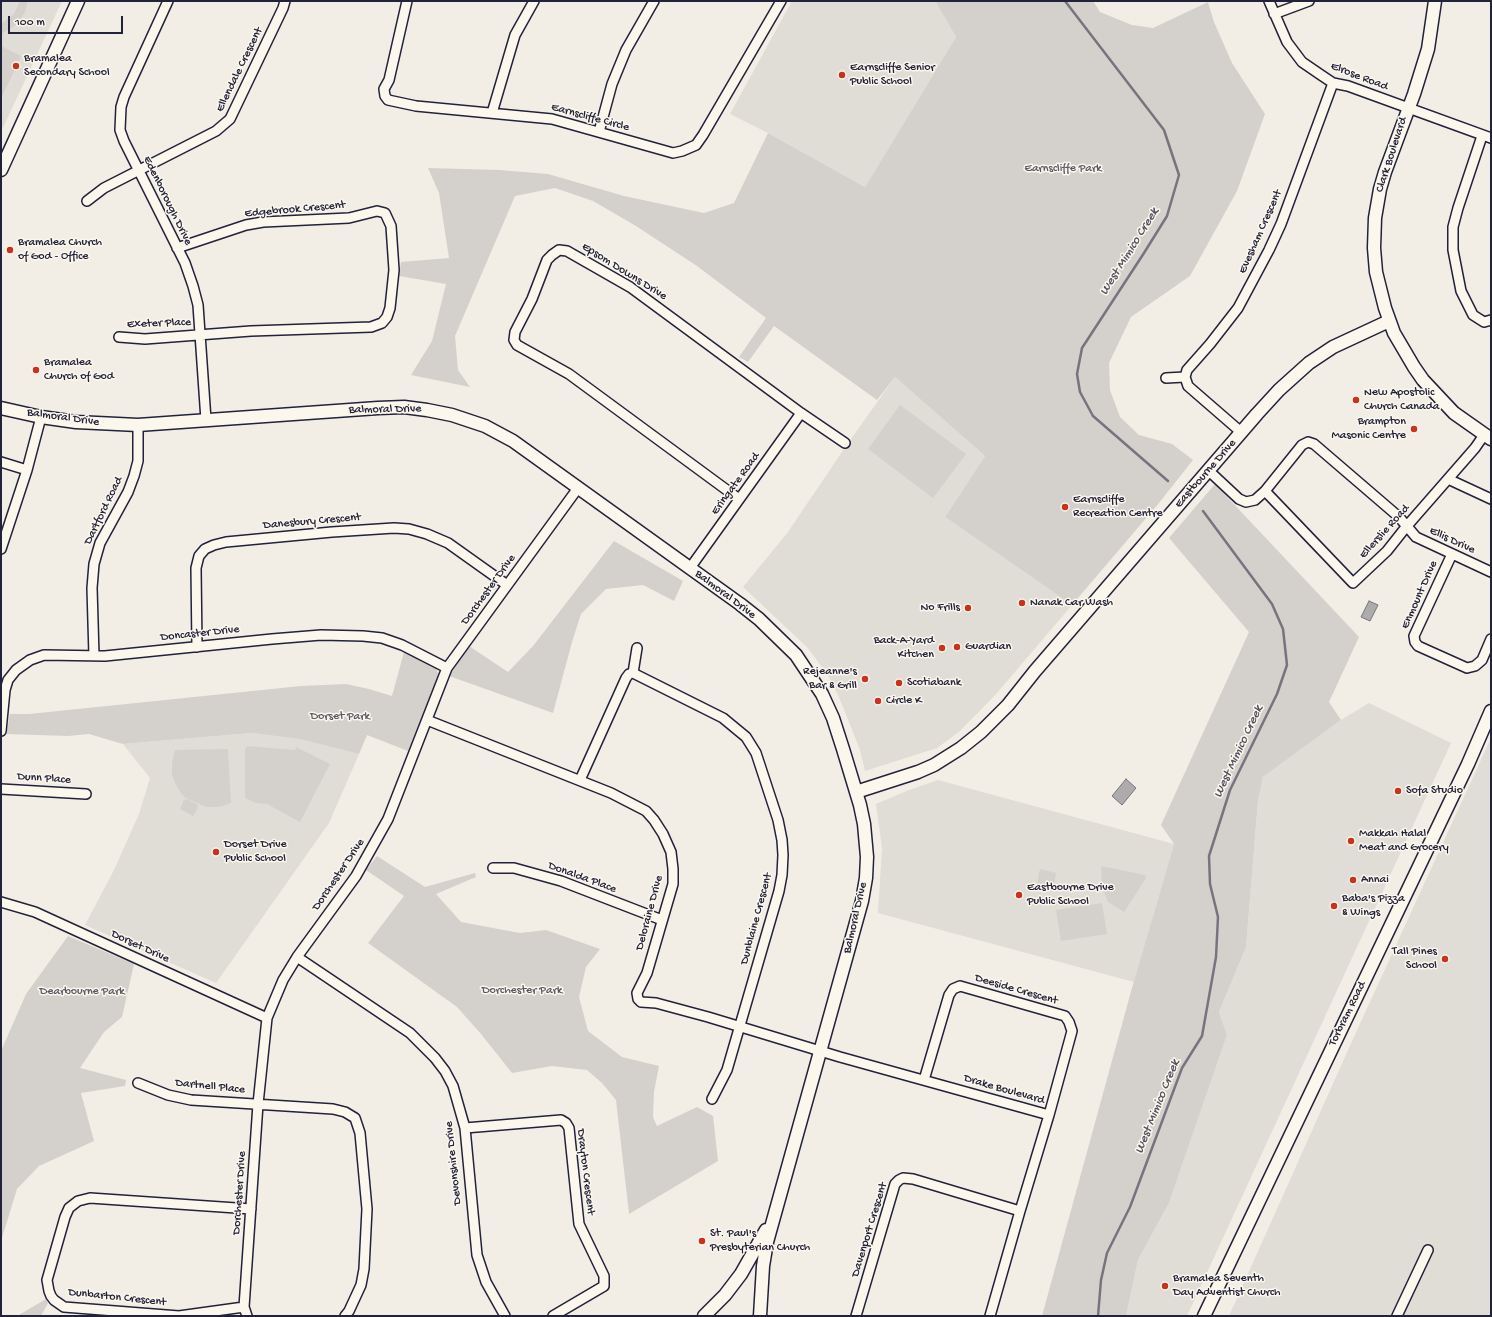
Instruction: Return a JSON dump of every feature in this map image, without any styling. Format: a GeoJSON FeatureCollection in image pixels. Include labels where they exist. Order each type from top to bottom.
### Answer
{"type":"FeatureCollection","features":[{"type":"Feature","properties":{"kind":"street"},"geometry":{"type":"LineString","coordinates":[[1,170],[78,1]]}},
{"type":"Feature","properties":{"kind":"street","name":"Edenborough Drive"},"geometry":{"type":"LineString","coordinates":[[168,1],[124,97],[120,130],[185,263],[193,286],[198,305],[206,420]]}},
{"type":"Feature","properties":{"kind":"street","name":"Ellendale Crescent"},"geometry":{"type":"LineString","coordinates":[[87,201],[104,188],[216,131],[230,119],[285,1]]}},
{"type":"Feature","properties":{"kind":"street","name":"Earnscliffe Circle"},"geometry":{"type":"LineString","coordinates":[[406,1],[389,80],[384,89],[385,96],[388,100],[416,106],[552,119],[673,153],[696,145],[781,1]]}},
{"type":"Feature","properties":{"kind":"street"},"geometry":{"type":"LineString","coordinates":[[492,113],[515,35],[534,1]]}},
{"type":"Feature","properties":{"kind":"street"},"geometry":{"type":"LineString","coordinates":[[599,132],[612,84],[620,64],[626,50],[654,1]]}},
{"type":"Feature","properties":{"kind":"street","name":"Elrose Road"},"geometry":{"type":"LineString","coordinates":[[1269,1],[1287,42],[1302,62],[1333,83],[1348,86],[1487,137]]}},
{"type":"Feature","properties":{"kind":"street"},"geometry":{"type":"LineString","coordinates":[[1274,14],[1309,1]]}},
{"type":"Feature","properties":{"kind":"street","name":"Clark Boulevard"},"geometry":{"type":"LineString","coordinates":[[1435,1],[1428,49],[1385,172],[1374,218],[1376,272],[1385,308],[1394,333],[1423,380],[1454,413],[1487,437]]}},
{"type":"Feature","properties":{"kind":"street","name":"Evesham Crescent"},"geometry":{"type":"LineString","coordinates":[[1185,377],[1187,370],[1210,344],[1238,308],[1269,250],[1281,224],[1333,83]]}},
{"type":"Feature","properties":{"kind":"street"},"geometry":{"type":"LineString","coordinates":[[1487,137],[1458,208],[1453,227],[1453,250],[1461,291],[1473,315],[1484,322],[1491,320]]}},
{"type":"Feature","properties":{"kind":"street","name":"Edgebrook Crescent"},"geometry":{"type":"LineString","coordinates":[[177,248],[246,225],[263,222],[349,218],[377,211],[385,213],[391,226],[394,274],[390,308],[382,323],[371,327],[251,331],[200,335]]}},
{"type":"Feature","properties":{"kind":"street","name":"Epsom Downs Drive"},"geometry":{"type":"LineString","coordinates":[[739,499],[569,374],[517,345],[514,340],[515,332],[532,299],[547,260],[559,250],[567,251],[630,287],[801,413],[845,443]]}},
{"type":"Feature","properties":{"kind":"street","name":"Eastbourne Drive"},"geometry":{"type":"LineString","coordinates":[[856,792],[918,772],[934,765],[961,748],[981,732],[1008,705],[1035,671],[1241,432],[1280,390],[1309,363],[1333,347],[1389,321]]}},
{"type":"Feature","properties":{"kind":"street","name":"Exeter Place"},"geometry":{"type":"LineString","coordinates":[[119,337],[145,339],[200,335]]}},
{"type":"Feature","properties":{"kind":"street"},"geometry":{"type":"LineString","coordinates":[[1166,378],[1185,377],[1188,386],[1221,413],[1241,432]]}},
{"type":"Feature","properties":{"kind":"street","name":"Balmoral Drive"},"geometry":{"type":"LineString","coordinates":[[1,408],[41,417],[76,422],[138,425],[404,407],[452,415],[485,426],[513,441],[759,619],[796,655],[818,687],[830,712],[856,792],[866,840],[866,878],[862,901],[767,1242],[763,1266],[760,1316]]}},
{"type":"Feature","properties":{"kind":"street","name":"Eringate Road"},"geometry":{"type":"LineString","coordinates":[[690,568],[801,413]]}},
{"type":"Feature","properties":{"kind":"street"},"geometry":{"type":"LineString","coordinates":[[1,549],[27,470],[41,417]]}},
{"type":"Feature","properties":{"kind":"street","name":"Dartford Road"},"geometry":{"type":"LineString","coordinates":[[94,656],[92,588],[94,564],[100,542],[128,492],[134,476],[138,462],[138,425]]}},
{"type":"Feature","properties":{"kind":"street","name":"Ellerslie Road"},"geometry":{"type":"LineString","coordinates":[[1265,491],[1353,583],[1387,551],[1475,448],[1487,437]]}},
{"type":"Feature","properties":{"kind":"street","name":"Ellis Drive"},"geometry":{"type":"LineString","coordinates":[[1265,491],[1302,445],[1308,442],[1314,444],[1399,517],[1416,537],[1491,572]]}},
{"type":"Feature","properties":{"kind":"street"},"geometry":{"type":"LineString","coordinates":[[1,462],[27,470]]}},
{"type":"Feature","properties":{"kind":"street"},"geometry":{"type":"LineString","coordinates":[[1208,471],[1239,499],[1246,502],[1255,500],[1265,491]]}},
{"type":"Feature","properties":{"kind":"street"},"geometry":{"type":"LineString","coordinates":[[1448,479],[1491,499]]}},
{"type":"Feature","properties":{"kind":"street","name":"Dorchester Drive"},"geometry":{"type":"LineString","coordinates":[[247,1316],[244,1307],[258,1104],[267,1018],[283,980],[297,957],[356,876],[388,819],[447,668],[578,488]]}},
{"type":"Feature","properties":{"kind":"street","name":"Danesbury Crescent"},"geometry":{"type":"LineString","coordinates":[[197,646],[196,568],[199,556],[205,549],[226,542],[394,528],[409,529],[448,543],[507,585]]}},
{"type":"Feature","properties":{"kind":"street","name":"Enmount Drive"},"geometry":{"type":"LineString","coordinates":[[1452,554],[1414,636],[1414,642],[1418,646],[1467,668],[1476,666],[1482,660],[1491,639]]}},
{"type":"Feature","properties":{"kind":"street","name":"Doncaster Drive"},"geometry":{"type":"LineString","coordinates":[[1,731],[5,690],[8,680],[16,670],[30,660],[44,655],[94,656],[272,638],[321,635],[382,638],[402,645],[447,668]]}},
{"type":"Feature","properties":{"kind":"street"},"geometry":{"type":"LineString","coordinates":[[580,780],[626,678],[629,674],[633,673],[637,648]]}},
{"type":"Feature","properties":{"kind":"street","name":"Dunblaine Crescent"},"geometry":{"type":"LineString","coordinates":[[633,673],[723,718],[746,737],[756,753],[765,778],[782,840],[782,875],[777,897],[727,1070],[712,1099]]}},
{"type":"Feature","properties":{"kind":"street","name":"Torbram Road"},"geometry":{"type":"LineString","coordinates":[[1204,1316],[1468,764],[1491,711]]}},
{"type":"Feature","properties":{"kind":"street","name":"Deloraine Drive"},"geometry":{"type":"LineString","coordinates":[[427,720],[580,780],[632,803],[646,811],[654,820],[663,834],[671,852],[673,884],[647,973],[637,993],[638,999],[641,1002],[656,1003],[740,1026],[820,1051]]}},
{"type":"Feature","properties":{"kind":"street","name":"Dunn Place"},"geometry":{"type":"LineString","coordinates":[[1,788],[86,794]]}},
{"type":"Feature","properties":{"kind":"street","name":"Donalda Place"},"geometry":{"type":"LineString","coordinates":[[493,868],[514,868],[561,881],[662,920]]}},
{"type":"Feature","properties":{"kind":"street","name":"Dorset Drive"},"geometry":{"type":"LineString","coordinates":[[1,902],[35,912],[267,1018]]}},
{"type":"Feature","properties":{"kind":"street","name":"Devonshire Drive"},"geometry":{"type":"LineString","coordinates":[[297,957],[410,1033],[436,1058],[445,1071],[453,1086],[465,1128],[477,1255],[486,1282],[505,1316]]}},
{"type":"Feature","properties":{"kind":"street","name":"Deeside Crescent"},"geometry":{"type":"LineString","coordinates":[[924,1080],[949,995],[953,989],[960,986],[1065,1016],[1072,1030],[1049,1115]]}},
{"type":"Feature","properties":{"kind":"street","name":"Drake Boulevard"},"geometry":{"type":"LineString","coordinates":[[820,1051],[1049,1115],[990,1316]]}},
{"type":"Feature","properties":{"kind":"street","name":"Dartnell Place"},"geometry":{"type":"LineString","coordinates":[[138,1083],[168,1095],[191,1100],[333,1109],[345,1112],[355,1118],[360,1133],[367,1209],[364,1269],[360,1285],[349,1311],[345,1316]]}},
{"type":"Feature","properties":{"kind":"street","name":"Drayton Crescent"},"geometry":{"type":"LineString","coordinates":[[465,1128],[561,1120],[566,1123],[569,1128],[579,1224],[604,1276],[604,1286],[553,1316]]}},
{"type":"Feature","properties":{"kind":"street","name":"Davenport Crescent"},"geometry":{"type":"LineString","coordinates":[[856,1316],[895,1184],[899,1180],[903,1178],[913,1179],[1020,1211]]}},
{"type":"Feature","properties":{"kind":"street","name":"Dunbarton Crescent"},"geometry":{"type":"LineString","coordinates":[[244,1307],[179,1316],[64,1307],[51,1296],[47,1280],[65,1217],[70,1208],[78,1201],[90,1198],[251,1209]]}},
{"type":"Feature","properties":{"kind":"street"},"geometry":{"type":"LineString","coordinates":[[704,1316],[725,1295],[741,1274],[774,1215]]}},
{"type":"Feature","properties":{"kind":"street"},"geometry":{"type":"LineString","coordinates":[[1397,1316],[1428,1250]]}},
{"type":"Feature","properties":{"kind":"shaded area","name":"Bramalea Secondary School"},"geometry":{"type":"Polygon","coordinates":[[[1,1],[62,1],[1,132],[1,1]]]}},
{"type":"Feature","properties":{"kind":"shaded area","name":"Earnscliffe Senior Public School"},"geometry":{"type":"Polygon","coordinates":[[[792,1],[935,1],[956,37],[865,187],[768,133],[730,114],[792,1]]]}},
{"type":"Feature","properties":{"kind":"shaded area"},"geometry":{"type":"Polygon","coordinates":[[[895,377],[985,456],[945,517],[1072,605],[997,693],[960,731],[937,748],[865,771],[860,750],[839,697],[829,677],[808,648],[743,587],[788,532],[895,377]]]}},
{"type":"Feature","properties":{"kind":"shaded area"},"geometry":{"type":"Polygon","coordinates":[[[1369,601],[1378,605],[1370,621],[1361,617],[1369,601]]]}},
{"type":"Feature","properties":{"kind":"shaded area"},"geometry":{"type":"Polygon","coordinates":[[[1369,703],[1451,743],[1187,1316],[1126,1316],[1138,1260],[1169,1203],[1227,1035],[1219,1012],[1246,947],[1258,801],[1263,777],[1341,720],[1369,703]]]}},
{"type":"Feature","properties":{"kind":"shaded area","name":"Dorset Drive Public School"},"geometry":{"type":"Polygon","coordinates":[[[252,733],[299,739],[359,754],[329,823],[216,983],[85,925],[115,868],[139,814],[150,778],[123,744],[252,733]]]}},
{"type":"Feature","properties":{"kind":"shaded area"},"geometry":{"type":"Polygon","coordinates":[[[1491,738],[1491,1316],[1229,1316],[1353,1039],[1491,738]]]}},
{"type":"Feature","properties":{"kind":"shaded area"},"geometry":{"type":"Polygon","coordinates":[[[1126,779],[1136,788],[1122,805],[1112,796],[1126,779]]]}},
{"type":"Feature","properties":{"kind":"shaded area","name":"Eastbourne Drive Public School"},"geometry":{"type":"Polygon","coordinates":[[[938,780],[1174,844],[1134,982],[878,913],[882,848],[876,804],[938,780]]]}},
{"type":"Feature","properties":{"kind":"green space"},"geometry":{"type":"Polygon","coordinates":[[[20,1],[28,1],[25,12],[16,25],[1,34],[1,24],[14,14],[20,1]]]}},
{"type":"Feature","properties":{"kind":"green space","name":"Earnscliffe Park"},"geometry":{"type":"Polygon","coordinates":[[[935,1],[1093,1],[1100,12],[1132,25],[1153,28],[1208,2],[1214,22],[1232,63],[1265,114],[1237,191],[1190,276],[1131,317],[1109,363],[1110,390],[1120,417],[1139,435],[1172,444],[1193,460],[1159,503],[1072,605],[945,517],[985,456],[895,377],[877,400],[774,326],[748,362],[739,357],[766,318],[697,266],[636,226],[593,201],[555,188],[515,196],[455,336],[458,370],[470,387],[411,375],[432,341],[446,284],[399,276],[401,262],[449,258],[439,193],[428,168],[499,170],[548,174],[624,196],[704,213],[734,203],[768,133],[865,187],[956,37],[935,1]]]}},
{"type":"Feature","properties":{"kind":"green space"},"geometry":{"type":"Polygon","coordinates":[[[1,46],[21,56],[1,99],[1,46]]]}},
{"type":"Feature","properties":{"kind":"green space"},"geometry":{"type":"Polygon","coordinates":[[[900,405],[966,454],[933,498],[868,449],[900,405]]]}},
{"type":"Feature","properties":{"kind":"green space"},"geometry":{"type":"Polygon","coordinates":[[[1215,484],[1359,637],[1329,702],[1341,720],[1263,777],[1258,801],[1246,947],[1219,1012],[1227,1035],[1169,1203],[1138,1260],[1126,1316],[1042,1316],[1130,995],[1174,844],[1161,825],[1249,632],[1169,538],[1215,484]]]}},
{"type":"Feature","properties":{"kind":"green space"},"geometry":{"type":"Polygon","coordinates":[[[614,541],[683,581],[674,601],[643,585],[606,589],[581,614],[553,713],[449,676],[469,646],[508,672],[533,646],[614,541]]]}},
{"type":"Feature","properties":{"kind":"green space","name":"Dorset Park"},"geometry":{"type":"Polygon","coordinates":[[[404,652],[436,669],[439,675],[408,751],[367,735],[359,754],[299,739],[252,733],[123,744],[89,734],[68,736],[6,734],[10,714],[29,714],[301,686],[346,684],[392,696],[404,652]]]}},
{"type":"Feature","properties":{"kind":"green space"},"geometry":{"type":"Polygon","coordinates":[[[248,746],[295,750],[296,747],[330,764],[300,822],[267,804],[256,803],[245,798],[245,749],[248,746]]]}},
{"type":"Feature","properties":{"kind":"green space"},"geometry":{"type":"Polygon","coordinates":[[[175,750],[228,750],[231,803],[219,807],[206,807],[184,797],[177,787],[172,775],[172,763],[175,750]]]}},
{"type":"Feature","properties":{"kind":"green space"},"geometry":{"type":"Polygon","coordinates":[[[187,799],[198,805],[193,816],[180,809],[184,800],[187,799]]]}},
{"type":"Feature","properties":{"kind":"green space","name":"Dorchester Park"},"geometry":{"type":"Polygon","coordinates":[[[377,856],[425,887],[475,873],[476,877],[436,894],[461,922],[520,933],[546,930],[600,949],[586,967],[579,997],[588,1031],[622,1057],[659,1066],[654,1092],[653,1117],[657,1126],[697,1107],[713,1116],[718,1161],[629,1214],[616,1100],[602,1083],[587,1070],[552,1066],[512,1073],[457,1007],[368,943],[404,896],[366,870],[377,856]]]}},
{"type":"Feature","properties":{"kind":"green space"},"geometry":{"type":"Polygon","coordinates":[[[1101,866],[1145,875],[1146,878],[1124,912],[1108,902],[1102,887],[1101,866]]]}},
{"type":"Feature","properties":{"kind":"green space"},"geometry":{"type":"Polygon","coordinates":[[[1040,869],[1056,873],[1053,891],[1036,888],[1040,869]]]}},
{"type":"Feature","properties":{"kind":"green space"},"geometry":{"type":"Polygon","coordinates":[[[1102,903],[1107,934],[1061,941],[1056,910],[1102,903]]]}},
{"type":"Feature","properties":{"kind":"green space","name":"Dearbourne Park"},"geometry":{"type":"Polygon","coordinates":[[[68,936],[134,964],[122,1017],[104,1032],[80,1068],[126,1080],[125,1086],[81,1093],[94,1141],[39,1166],[17,1189],[1,1241],[1,1051],[26,994],[68,936]]]}},
{"type":"Feature","properties":{"kind":"green space"},"geometry":{"type":"Polygon","coordinates":[[[46,1299],[48,1303],[41,1316],[17,1316],[46,1299]]]}},
{"type":"Feature","properties":{"kind":"waterway","name":"West Mimico Creek"},"geometry":{"type":"LineString","coordinates":[[1065,1],[1164,130],[1179,175],[1167,216],[1082,348],[1077,374],[1080,392],[1093,416],[1168,481]]}},
{"type":"Feature","properties":{"kind":"waterway","name":"West Mimico Creek"},"geometry":{"type":"LineString","coordinates":[[1098,1316],[1101,1280],[1107,1253],[1130,1207],[1182,1068],[1202,1036],[1216,957],[1218,917],[1210,884],[1209,856],[1230,790],[1277,694],[1287,665],[1283,629],[1272,604],[1203,511]]}},
{"type":"Feature","properties":{"kind":"place","name":"Bramalea Secondary School"},"geometry":{"type":"Point","coordinates":[16,66]}},
{"type":"Feature","properties":{"kind":"place","name":"Earnscliffe Senior Public School"},"geometry":{"type":"Point","coordinates":[842,75]}},
{"type":"Feature","properties":{"kind":"place","name":"Bramalea Church of God - Office"},"geometry":{"type":"Point","coordinates":[10,250]}},
{"type":"Feature","properties":{"kind":"place","name":"Bramalea Church of God"},"geometry":{"type":"Point","coordinates":[36,370]}},
{"type":"Feature","properties":{"kind":"place","name":"New Apostolic Church Canada"},"geometry":{"type":"Point","coordinates":[1356,400]}},
{"type":"Feature","properties":{"kind":"place","name":"Brampton Masonic Centre"},"geometry":{"type":"Point","coordinates":[1414,429]}},
{"type":"Feature","properties":{"kind":"place","name":"Earnscliffe Recreation Centre"},"geometry":{"type":"Point","coordinates":[1065,507]}},
{"type":"Feature","properties":{"kind":"place","name":"Nanak Car Wash"},"geometry":{"type":"Point","coordinates":[1022,603]}},
{"type":"Feature","properties":{"kind":"place","name":"No Frills"},"geometry":{"type":"Point","coordinates":[968,608]}},
{"type":"Feature","properties":{"kind":"place","name":"Guardian"},"geometry":{"type":"Point","coordinates":[957,647]}},
{"type":"Feature","properties":{"kind":"place","name":"Back-A-Yard Kitchen"},"geometry":{"type":"Point","coordinates":[942,648]}},
{"type":"Feature","properties":{"kind":"place","name":"Rejeanne's Bar & Grill"},"geometry":{"type":"Point","coordinates":[865,679]}},
{"type":"Feature","properties":{"kind":"place","name":"Scotiabank"},"geometry":{"type":"Point","coordinates":[899,683]}},
{"type":"Feature","properties":{"kind":"place","name":"Circle K"},"geometry":{"type":"Point","coordinates":[878,701]}},
{"type":"Feature","properties":{"kind":"place","name":"Sofa Studio"},"geometry":{"type":"Point","coordinates":[1398,791]}},
{"type":"Feature","properties":{"kind":"place","name":"Makkah Halal Meat and Grocery"},"geometry":{"type":"Point","coordinates":[1351,841]}},
{"type":"Feature","properties":{"kind":"place","name":"Dorset Drive Public School"},"geometry":{"type":"Point","coordinates":[216,852]}},
{"type":"Feature","properties":{"kind":"place","name":"Annai"},"geometry":{"type":"Point","coordinates":[1353,880]}},
{"type":"Feature","properties":{"kind":"place","name":"Eastbourne Drive Public School"},"geometry":{"type":"Point","coordinates":[1019,895]}},
{"type":"Feature","properties":{"kind":"place","name":"Baba's Pizza & Wings"},"geometry":{"type":"Point","coordinates":[1334,906]}},
{"type":"Feature","properties":{"kind":"place","name":"Tall Pines School"},"geometry":{"type":"Point","coordinates":[1445,959]}},
{"type":"Feature","properties":{"kind":"place","name":"St. Paul's Presbyterian Church"},"geometry":{"type":"Point","coordinates":[702,1241]}},
{"type":"Feature","properties":{"kind":"place","name":"Bramalea Seventh Day Adventist Church"},"geometry":{"type":"Point","coordinates":[1165,1286]}}]}
